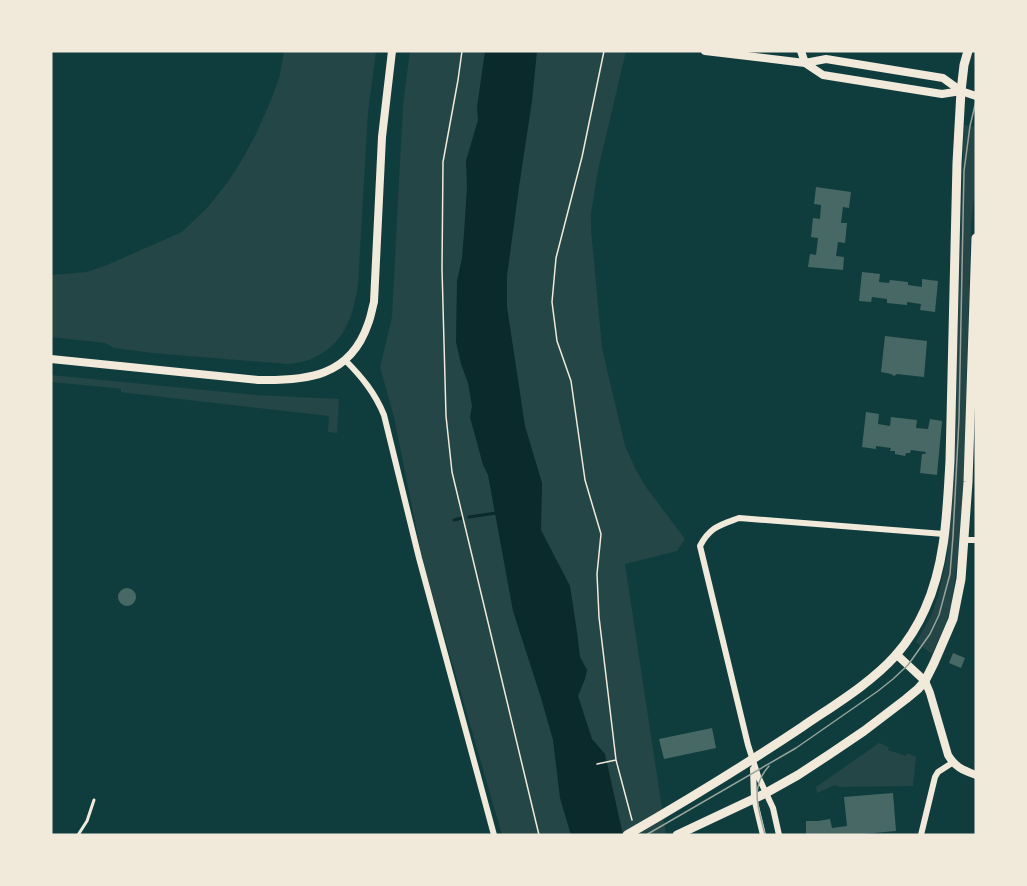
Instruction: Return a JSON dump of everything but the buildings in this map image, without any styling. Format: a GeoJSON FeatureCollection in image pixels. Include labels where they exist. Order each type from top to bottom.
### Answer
{"type":"FeatureCollection","features":[{"type":"Feature","properties":{"kind":"main road"},"geometry":{"type":"LineString","coordinates":[[627,835],[752,759],[846,698],[896,654],[915,629],[930,597],[940,562],[947,504],[957,163],[961,92],[968,51]]}},
{"type":"Feature","properties":{"kind":"main road"},"geometry":{"type":"LineString","coordinates":[[677,835],[798,775],[864,731],[918,689],[945,642],[962,579],[965,540],[973,419],[976,238]]}},
{"type":"Feature","properties":{"kind":"street"},"geometry":{"type":"LineString","coordinates":[[51,359],[276,381],[295,380],[324,373],[336,368],[345,360],[362,339],[369,324],[374,302],[382,137],[392,51]]}},
{"type":"Feature","properties":{"kind":"street"},"geometry":{"type":"LineString","coordinates":[[705,51],[805,63],[826,59],[943,78],[961,92]]}},
{"type":"Feature","properties":{"kind":"street"},"geometry":{"type":"LineString","coordinates":[[801,51],[805,63],[823,75],[942,94],[961,92],[976,96]]}},
{"type":"Feature","properties":{"kind":"street"},"geometry":{"type":"LineString","coordinates":[[345,360],[371,389],[384,415],[419,558],[495,835]]}},
{"type":"Feature","properties":{"kind":"street"},"geometry":{"type":"LineString","coordinates":[[779,835],[773,808],[752,759],[700,546],[706,535],[717,526],[739,518],[944,534]]}},
{"type":"Feature","properties":{"kind":"street"},"geometry":{"type":"LineString","coordinates":[[965,540],[976,540]]}},
{"type":"Feature","properties":{"kind":"street"},"geometry":{"type":"LineString","coordinates":[[896,654],[924,681],[930,693],[952,763],[976,775]]}},
{"type":"Feature","properties":{"kind":"street"},"geometry":{"type":"LineString","coordinates":[[752,759],[754,798],[763,835]]}},
{"type":"Feature","properties":{"kind":"street"},"geometry":{"type":"LineString","coordinates":[[921,835],[935,777],[938,772],[952,763]]}},
{"type":"Feature","properties":{"kind":"lane"},"geometry":{"type":"LineString","coordinates":[[78,835],[87,820],[94,800]]}},
{"type":"Feature","properties":{"kind":"path"},"geometry":{"type":"LineString","coordinates":[[462,51],[443,162],[442,269],[446,416],[452,472],[539,835]]}},
{"type":"Feature","properties":{"kind":"path"},"geometry":{"type":"LineString","coordinates":[[604,51],[582,157],[556,258],[552,302],[557,341],[571,381],[585,480],[601,534],[597,574],[599,617],[616,760],[633,824]]}},
{"type":"Feature","properties":{"kind":"path"},"geometry":{"type":"LineString","coordinates":[[597,764],[616,760]]}},
{"type":"Feature","properties":{"kind":"shaded area"},"geometry":{"type":"Polygon","coordinates":[[[284,51],[376,51],[368,112],[358,284],[350,319],[339,338],[332,346],[311,359],[288,364],[153,353],[114,348],[105,343],[51,337],[51,275],[87,272],[107,265],[182,232],[208,207],[227,183],[256,134],[280,75],[284,51]]]}},
{"type":"Feature","properties":{"kind":"shaded area"},"geometry":{"type":"Polygon","coordinates":[[[410,51],[626,51],[598,170],[591,213],[591,229],[602,348],[625,446],[646,487],[685,539],[677,551],[625,564],[666,835],[502,835],[423,562],[394,417],[380,367],[392,317],[403,105],[410,51]]]}},
{"type":"Feature","properties":{"kind":"shaded area"},"geometry":{"type":"Polygon","coordinates":[[[485,51],[537,51],[507,276],[507,307],[525,426],[542,483],[541,530],[570,586],[580,657],[587,670],[578,696],[592,739],[605,754],[623,835],[571,835],[560,798],[553,740],[513,611],[488,475],[483,465],[470,417],[472,406],[468,383],[456,342],[457,281],[462,258],[467,187],[466,161],[478,120],[477,107],[485,51]]]}},
{"type":"Feature","properties":{"kind":"shaded area"},"geometry":{"type":"Polygon","coordinates":[[[964,125],[976,127],[976,179],[971,224],[964,475],[958,557],[951,607],[932,654],[916,642],[931,616],[938,597],[947,556],[953,475],[964,125]]]}},
{"type":"Feature","properties":{"kind":"shaded area"},"geometry":{"type":"Polygon","coordinates":[[[51,375],[256,395],[339,399],[337,433],[328,432],[329,416],[51,382],[51,375]]]}},
{"type":"Feature","properties":{"kind":"shaded area"},"geometry":{"type":"Polygon","coordinates":[[[879,743],[889,747],[888,750],[916,757],[913,786],[840,787],[835,785],[817,793],[816,787],[879,743]]]}},
{"type":"Feature","properties":{"kind":"waterway"},"geometry":{"type":"LineString","coordinates":[[469,517],[496,513]]}},
{"type":"Feature","properties":{"kind":"waterway"},"geometry":{"type":"LineString","coordinates":[[454,520],[462,518]]}},
{"type":"Feature","properties":{"kind":"tram line"},"geometry":{"type":"LineString","coordinates":[[646,835],[796,748],[878,691],[908,665],[930,634],[939,615],[950,574],[953,536],[959,419],[964,171],[976,101]]}},
{"type":"Feature","properties":{"kind":"tram line"},"geometry":{"type":"LineString","coordinates":[[765,835],[758,808],[757,791],[759,782],[769,766]]}}]}
